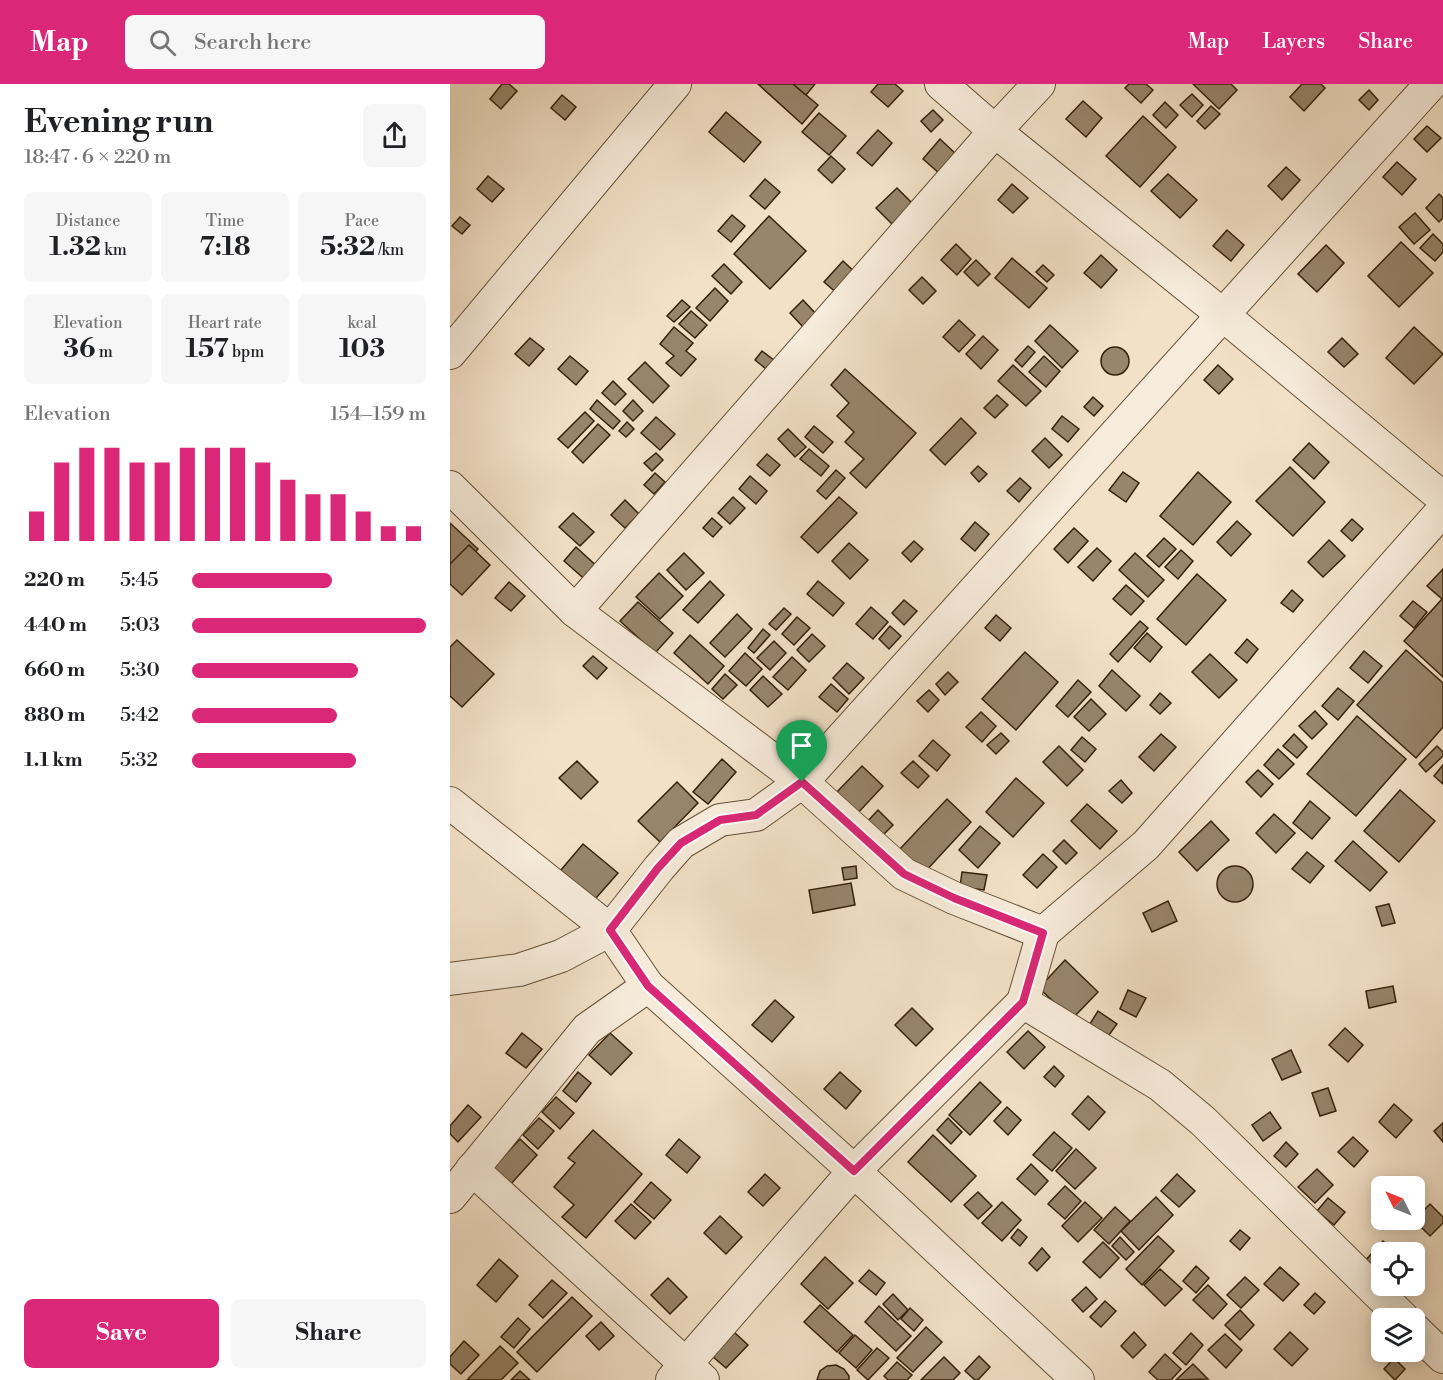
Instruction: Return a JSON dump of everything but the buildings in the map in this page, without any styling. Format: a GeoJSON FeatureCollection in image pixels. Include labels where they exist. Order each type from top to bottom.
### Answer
{"type":"FeatureCollection","features":[{"type":"Feature","properties":{"kind":"street"},"geometry":{"type":"LineString","coordinates":[[450,353],[675,84]]}},
{"type":"Feature","properties":{"kind":"street"},"geometry":{"type":"LineString","coordinates":[[941,84],[995,131],[1223,315],[1443,498]]}},
{"type":"Feature","properties":{"kind":"street"},"geometry":{"type":"LineString","coordinates":[[575,611],[995,131],[1039,84]]}},
{"type":"Feature","properties":{"kind":"street"},"geometry":{"type":"LineString","coordinates":[[450,979],[519,970],[561,956],[610,930],[658,868],[681,843],[720,820],[756,815],[802,782],[1431,84]]}},
{"type":"Feature","properties":{"kind":"street"},"geometry":{"type":"LineString","coordinates":[[450,487],[575,611],[802,782],[904,874],[954,898],[1043,933]]}},
{"type":"Feature","properties":{"kind":"street"},"geometry":{"type":"LineString","coordinates":[[472,1169],[687,1375],[854,1171],[1023,1002],[1043,933],[1146,845],[1443,510]]}},
{"type":"Feature","properties":{"kind":"street"},"geometry":{"type":"LineString","coordinates":[[450,803],[610,930],[648,986],[854,1171],[1078,1380]]}},
{"type":"Feature","properties":{"kind":"street"},"geometry":{"type":"LineString","coordinates":[[450,1197],[588,1029],[648,986]]}},
{"type":"Feature","properties":{"kind":"street"},"geometry":{"type":"LineString","coordinates":[[1023,1002],[1150,1079],[1203,1121],[1393,1308]]}},
{"type":"Feature","properties":{"kind":"street"},"geometry":{"type":"LineString","coordinates":[[1425,1338],[1441,1352]]}},
{"type":"Feature","properties":{"kind":"route"},"geometry":{"type":"LineString","coordinates":[[802,782],[904,874],[954,898],[1043,933],[1023,1002],[854,1171],[648,986],[610,930],[658,868],[681,843],[720,820],[756,815],[802,782]]}}]}
